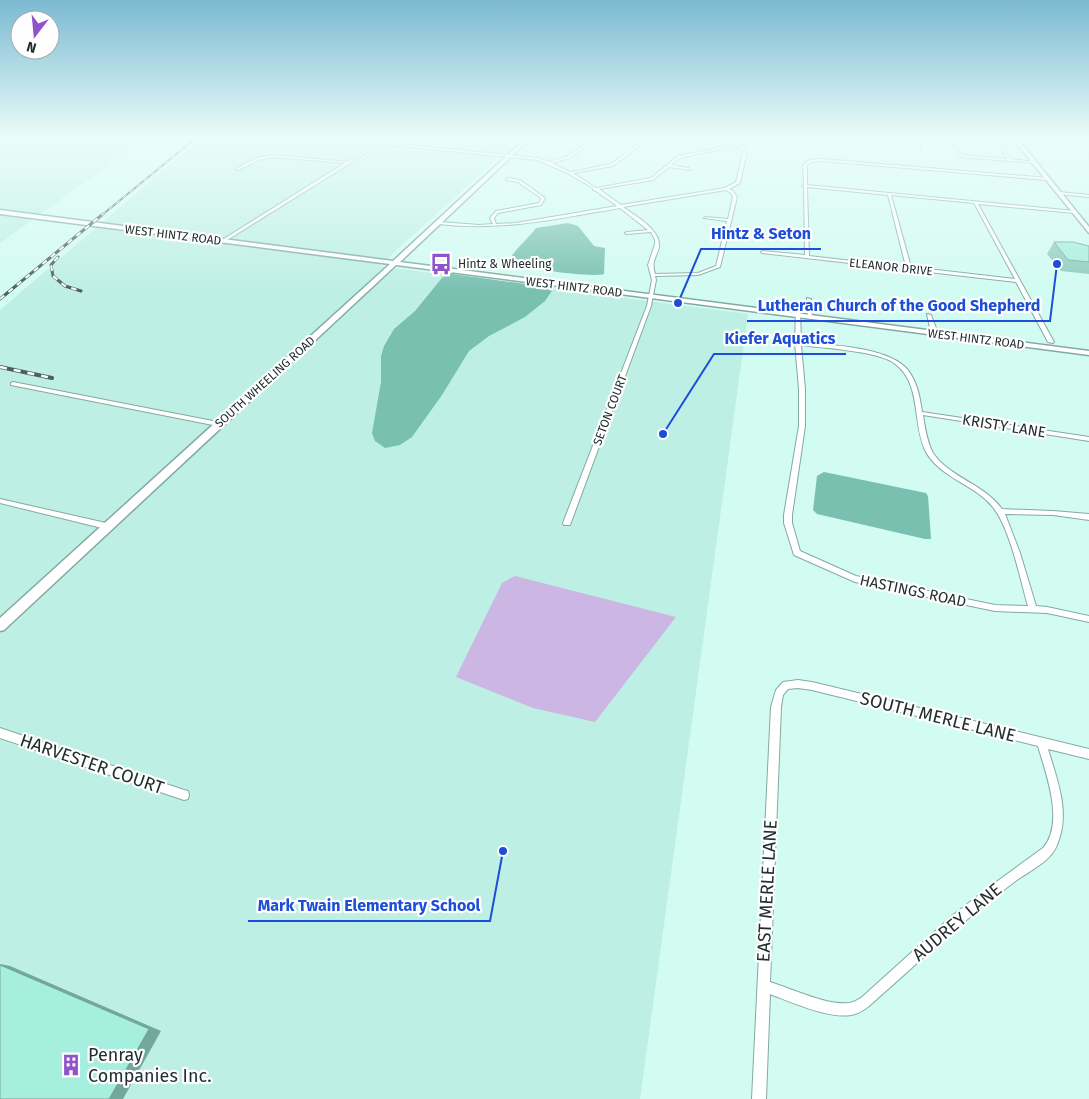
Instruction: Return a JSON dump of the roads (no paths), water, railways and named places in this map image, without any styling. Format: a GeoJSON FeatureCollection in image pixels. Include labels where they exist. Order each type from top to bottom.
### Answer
{"type":"FeatureCollection","features":[{"type":"Feature","properties":{"kind":"main road","name":"SOUTH WHEELING ROAD"},"geometry":{"type":"LineString","coordinates":[[0,626],[106,526],[476,189]]}},
{"type":"Feature","properties":{"kind":"main road"},"geometry":{"type":"LineString","coordinates":[[1056,189],[1089,231]]}},
{"type":"Feature","properties":{"kind":"main road","name":"WEST HINTZ ROAD"},"geometry":{"type":"LineString","coordinates":[[0,208],[799,314],[1089,347]]}},
{"type":"Feature","properties":{"kind":"main road","name":"WEST HINTZ ROAD"},"geometry":{"type":"LineString","coordinates":[[0,212],[226,239]]}},
{"type":"Feature","properties":{"kind":"main road","name":"WEST HINTZ ROAD"},"geometry":{"type":"LineString","coordinates":[[810,315],[1089,353]]}},
{"type":"Feature","properties":{"kind":"street"},"geometry":{"type":"LineString","coordinates":[[226,239],[307,189]]}},
{"type":"Feature","properties":{"kind":"street"},"geometry":{"type":"LineString","coordinates":[[495,225],[492,218],[497,212],[540,204],[543,198],[531,189]]}},
{"type":"Feature","properties":{"kind":"street"},"geometry":{"type":"LineString","coordinates":[[594,189],[652,231]]}},
{"type":"Feature","properties":{"kind":"street"},"geometry":{"type":"LineString","coordinates":[[440,223],[516,224],[724,189]]}},
{"type":"Feature","properties":{"kind":"street"},"geometry":{"type":"LineString","coordinates":[[654,276],[698,274],[718,266],[735,197],[732,192],[727,189]]}},
{"type":"Feature","properties":{"kind":"street"},"geometry":{"type":"LineString","coordinates":[[804,189],[807,257]]}},
{"type":"Feature","properties":{"kind":"street"},"geometry":{"type":"LineString","coordinates":[[839,189],[1074,212]]}},
{"type":"Feature","properties":{"kind":"street"},"geometry":{"type":"LineString","coordinates":[[1059,193],[1089,196]]}},
{"type":"Feature","properties":{"kind":"street"},"geometry":{"type":"LineString","coordinates":[[889,194],[909,269]]}},
{"type":"Feature","properties":{"kind":"street"},"geometry":{"type":"LineString","coordinates":[[976,203],[1051,342]]}},
{"type":"Feature","properties":{"kind":"street"},"geometry":{"type":"LineString","coordinates":[[706,218],[729,220]]}},
{"type":"Feature","properties":{"kind":"street"},"geometry":{"type":"LineString","coordinates":[[628,233],[652,231]]}},
{"type":"Feature","properties":{"kind":"street","name":"SETON COURT"},"geometry":{"type":"LineString","coordinates":[[567,523],[652,295],[654,276],[650,265],[658,244],[658,238],[652,231]]}},
{"type":"Feature","properties":{"kind":"street","name":"ELEANOR DRIVE"},"geometry":{"type":"LineString","coordinates":[[763,252],[1018,281]]}},
{"type":"Feature","properties":{"kind":"street"},"geometry":{"type":"LineString","coordinates":[[809,299],[810,315]]}},
{"type":"Feature","properties":{"kind":"street"},"geometry":{"type":"LineString","coordinates":[[799,314],[798,343],[861,352],[894,361],[911,378],[925,440],[932,456],[941,465],[988,497],[1001,511],[1033,609]]}},
{"type":"Feature","properties":{"kind":"street"},"geometry":{"type":"LineString","coordinates":[[929,315],[933,328]]}},
{"type":"Feature","properties":{"kind":"street","name":"HASTINGS ROAD"},"geometry":{"type":"LineString","coordinates":[[798,343],[802,389],[802,426],[788,515],[788,523],[797,553],[855,579],[995,608],[1010,610],[1033,609],[1089,619]]}},
{"type":"Feature","properties":{"kind":"street"},"geometry":{"type":"LineString","coordinates":[[13,384],[218,424]]}},
{"type":"Feature","properties":{"kind":"street","name":"KRISTY LANE"},"geometry":{"type":"LineString","coordinates":[[919,413],[1089,439]]}},
{"type":"Feature","properties":{"kind":"street"},"geometry":{"type":"LineString","coordinates":[[0,502],[106,526]]}},
{"type":"Feature","properties":{"kind":"street"},"geometry":{"type":"LineString","coordinates":[[1001,511],[1053,513],[1089,517]]}},
{"type":"Feature","properties":{"kind":"street","name":"SOUTH MERLE LANE"},"geometry":{"type":"LineString","coordinates":[[786,685],[812,686],[1089,754]]}},
{"type":"Feature","properties":{"kind":"street","name":"EAST MERLE LANE"},"geometry":{"type":"LineString","coordinates":[[759,1099],[776,707],[779,693],[786,685]]}},
{"type":"Feature","properties":{"kind":"street","name":"HARVESTER COURT"},"geometry":{"type":"LineString","coordinates":[[0,733],[184,795]]}},
{"type":"Feature","properties":{"kind":"street","name":"AUDREY LANE"},"geometry":{"type":"LineString","coordinates":[[763,986],[829,1007],[855,1008],[865,1002],[976,902],[1040,857],[1053,845],[1059,810],[1042,743]]}},
{"type":"Feature","properties":{"kind":"railway"},"geometry":{"type":"LineString","coordinates":[[102,215],[133,189]]}},
{"type":"Feature","properties":{"kind":"railway"},"geometry":{"type":"LineString","coordinates":[[0,299],[103,214]]}},
{"type":"Feature","properties":{"kind":"railway"},"geometry":{"type":"LineString","coordinates":[[58,257],[51,265],[53,276],[65,286],[81,291]]}},
{"type":"Feature","properties":{"kind":"railway"},"geometry":{"type":"LineString","coordinates":[[0,367],[52,378]]}},
{"type":"Feature","properties":{"kind":"place","name":"Hintz & Wheeling"},"geometry":{"type":"Point","coordinates":[441,264]}},
{"type":"Feature","properties":{"kind":"place","name":"Lutheran Church of the Good Shepherd"},"geometry":{"type":"Point","coordinates":[1057,264]}},
{"type":"Feature","properties":{"kind":"place","name":"Hintz & Seton"},"geometry":{"type":"Point","coordinates":[678,303]}},
{"type":"Feature","properties":{"kind":"place","name":"Kiefer Aquatics"},"geometry":{"type":"Point","coordinates":[663,434]}},
{"type":"Feature","properties":{"kind":"place","name":"Mark Twain Elementary School"},"geometry":{"type":"Point","coordinates":[503,851]}},
{"type":"Feature","properties":{"kind":"place","name":"Penray Companies Inc."},"geometry":{"type":"Point","coordinates":[71,1065]}}]}
